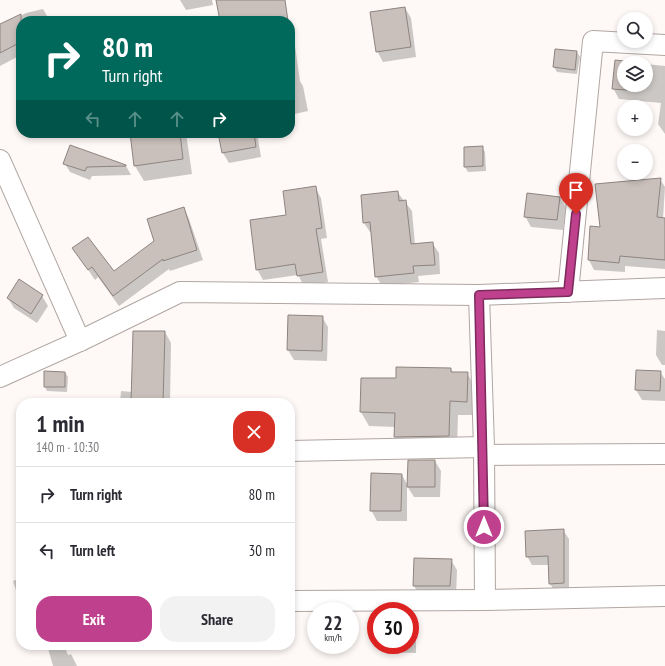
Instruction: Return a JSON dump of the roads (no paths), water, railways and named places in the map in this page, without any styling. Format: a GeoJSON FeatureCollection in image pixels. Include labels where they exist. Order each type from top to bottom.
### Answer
{"type":"FeatureCollection","features":[{"type":"Feature","properties":{"kind":"street"},"geometry":{"type":"LineString","coordinates":[[568,292],[593,40],[665,45]]}},
{"type":"Feature","properties":{"kind":"street"},"geometry":{"type":"LineString","coordinates":[[0,160],[80,341]]}},
{"type":"Feature","properties":{"kind":"street"},"geometry":{"type":"LineString","coordinates":[[0,377],[80,341],[180,292],[479,295],[665,288]]}},
{"type":"Feature","properties":{"kind":"street"},"geometry":{"type":"LineString","coordinates":[[479,295],[484,451],[485,600]]}},
{"type":"Feature","properties":{"kind":"street"},"geometry":{"type":"LineString","coordinates":[[295,451],[484,451],[665,454]]}},
{"type":"Feature","properties":{"kind":"street"},"geometry":{"type":"LineString","coordinates":[[295,601],[485,600],[665,596]]}}]}
